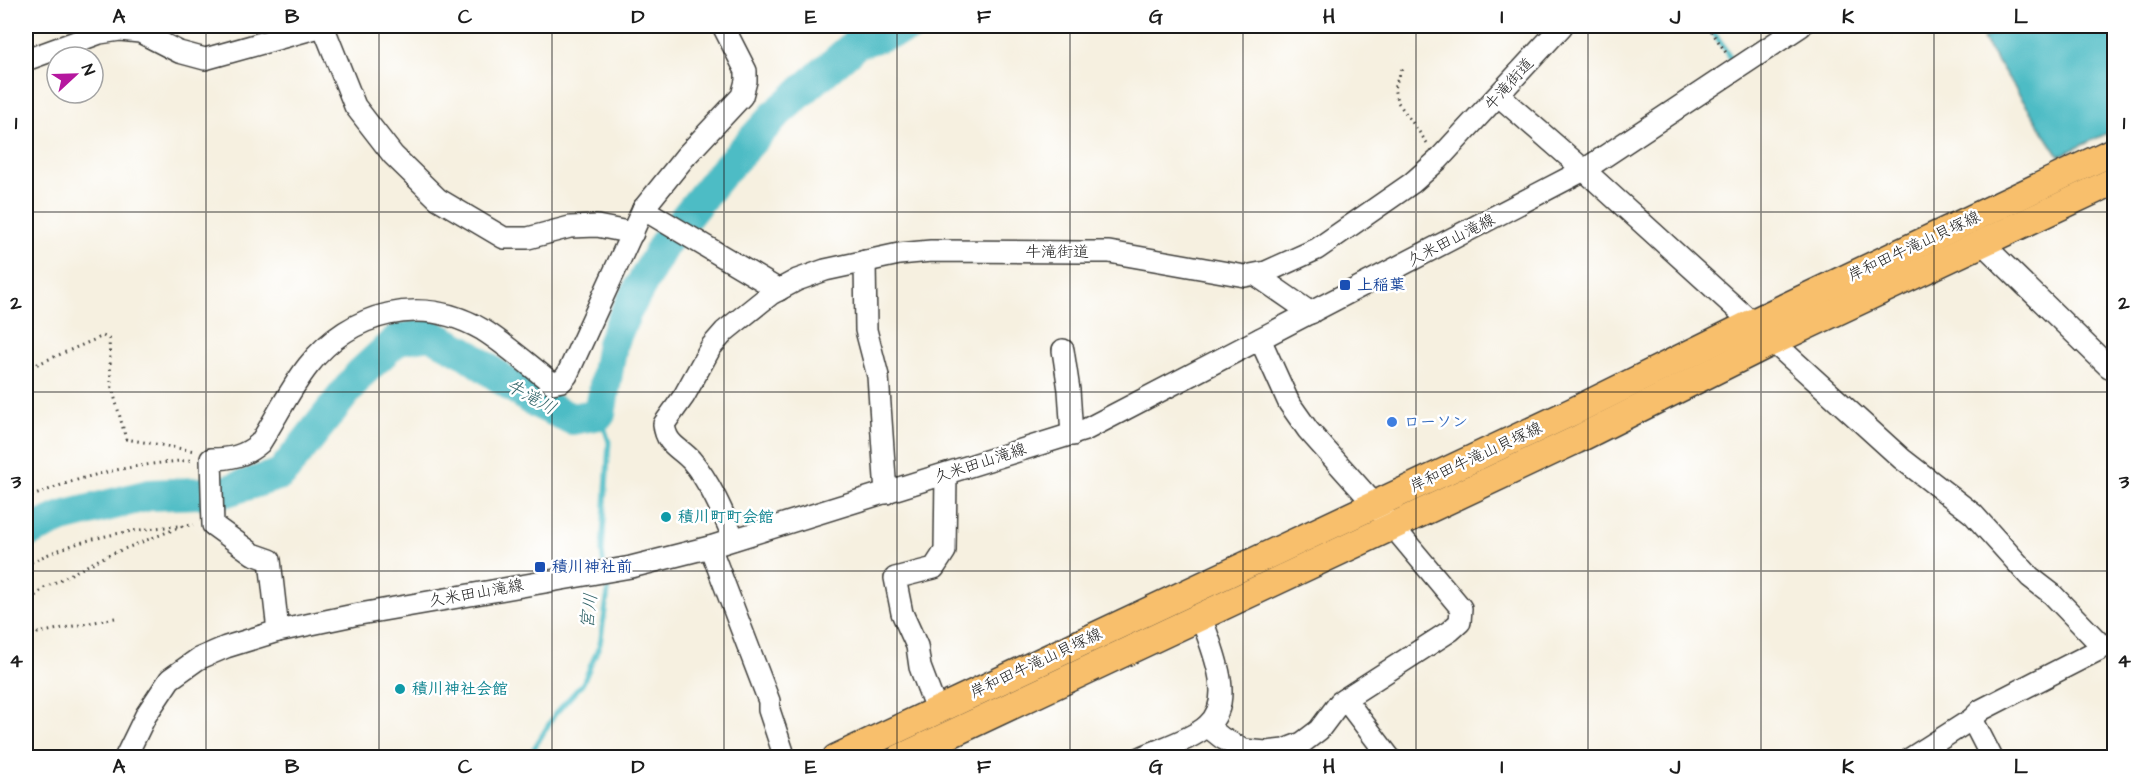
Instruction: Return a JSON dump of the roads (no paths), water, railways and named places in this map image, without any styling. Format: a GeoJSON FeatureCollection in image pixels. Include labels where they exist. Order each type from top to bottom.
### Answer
{"type":"FeatureCollection","features":[{"type":"Feature","properties":{"kind":"main road","name":"岸和田牛滝山貝塚線"},"geometry":{"type":"LineString","coordinates":[[836,758],[1574,411],[1752,323],[2115,152]]}},
{"type":"Feature","properties":{"kind":"main road","name":"岸和田牛滝山貝塚線"},"geometry":{"type":"LineString","coordinates":[[900,758],[1576,440],[1772,342],[2115,181]]}},
{"type":"Feature","properties":{"kind":"street"},"geometry":{"type":"LineString","coordinates":[[26,60],[100,33],[120,30],[140,32],[179,52],[205,59],[322,26],[355,106],[393,155],[438,199],[504,238],[528,238],[570,227],[597,226],[633,233]]}},
{"type":"Feature","properties":{"kind":"street"},"geometry":{"type":"LineString","coordinates":[[278,631],[270,560],[253,554],[213,525],[212,459],[231,459],[250,452],[260,443],[307,367],[321,351],[337,336],[362,322],[386,314],[420,311],[464,322],[483,331],[552,383],[561,381],[567,375],[644,209],[685,157],[742,96],[746,71],[723,26]]}},
{"type":"Feature","properties":{"kind":"street","name":"牛滝街道"},"geometry":{"type":"LineString","coordinates":[[734,539],[705,481],[691,460],[669,440],[665,434],[664,424],[684,396],[711,347],[733,325],[779,290],[797,280],[825,270],[899,254],[931,251],[1109,252],[1237,275],[1257,275],[1287,264],[1317,249],[1412,183],[1438,160],[1562,26]]}},
{"type":"Feature","properties":{"kind":"street","name":"久米田山滝線"},"geometry":{"type":"LineString","coordinates":[[125,758],[146,715],[170,679],[198,659],[226,647],[278,631],[631,567],[710,548],[1085,430],[1584,171],[1801,26]]}},
{"type":"Feature","properties":{"kind":"street"},"geometry":{"type":"LineString","coordinates":[[1499,96],[1902,459],[1973,514],[2030,577],[2109,645],[1981,710],[1972,719],[1911,758]]}},
{"type":"Feature","properties":{"kind":"street"},"geometry":{"type":"LineString","coordinates":[[644,209],[779,290]]}},
{"type":"Feature","properties":{"kind":"street"},"geometry":{"type":"LineString","coordinates":[[1982,243],[2109,367]]}},
{"type":"Feature","properties":{"kind":"street"},"geometry":{"type":"LineString","coordinates":[[865,261],[866,330],[878,376],[886,493]]}},
{"type":"Feature","properties":{"kind":"street"},"geometry":{"type":"LineString","coordinates":[[1257,275],[1311,313]]}},
{"type":"Feature","properties":{"kind":"street"},"geometry":{"type":"LineString","coordinates":[[1207,726],[1222,738],[1245,750],[1266,752],[1284,750],[1302,743],[1319,730],[1340,702],[1450,631],[1460,621],[1461,608],[1375,505],[1308,430],[1289,403],[1260,339]]}},
{"type":"Feature","properties":{"kind":"street"},"geometry":{"type":"LineString","coordinates":[[1063,350],[1072,435]]}},
{"type":"Feature","properties":{"kind":"street"},"geometry":{"type":"LineString","coordinates":[[936,710],[920,667],[918,646],[902,613],[895,578],[934,568],[945,551],[946,474]]}},
{"type":"Feature","properties":{"kind":"street"},"geometry":{"type":"LineString","coordinates":[[710,548],[769,701],[769,710],[785,758]]}},
{"type":"Feature","properties":{"kind":"street"},"geometry":{"type":"LineString","coordinates":[[1140,758],[1207,726],[1220,703],[1221,679],[1201,616]]}},
{"type":"Feature","properties":{"kind":"street"},"geometry":{"type":"LineString","coordinates":[[1345,699],[1390,758]]}},
{"type":"Feature","properties":{"kind":"street"},"geometry":{"type":"LineString","coordinates":[[1972,719],[1992,758]]}},
{"type":"Feature","properties":{"kind":"water"},"geometry":{"type":"Polygon","coordinates":[[[2010,26],[2114,26],[2114,130],[2059,156],[1983,39],[2010,26]]]}},
{"type":"Feature","properties":{"kind":"waterway","name":"牛滝川"},"geometry":{"type":"LineString","coordinates":[[26,533],[62,517],[149,495],[223,492],[281,474],[360,374],[398,339],[430,334],[464,352],[533,401],[572,419],[600,414],[612,344],[626,312],[664,244],[720,175],[777,113],[857,43],[912,26]]}},
{"type":"Feature","properties":{"kind":"waterway"},"geometry":{"type":"LineString","coordinates":[[1709,26],[1735,64]]}},
{"type":"Feature","properties":{"kind":"waterway","name":"宮川"},"geometry":{"type":"LineString","coordinates":[[600,414],[609,442],[602,551],[604,568]]}},
{"type":"Feature","properties":{"kind":"waterway","name":"宮川"},"geometry":{"type":"LineString","coordinates":[[536,758],[533,750],[555,714],[583,683],[600,644],[608,592],[605,577]]}},
{"type":"Feature","properties":{"kind":"place","name":"上稲葉"},"geometry":{"type":"Point","coordinates":[1345,285]}},
{"type":"Feature","properties":{"kind":"place","name":"ローソン"},"geometry":{"type":"Point","coordinates":[1392,422]}},
{"type":"Feature","properties":{"kind":"place","name":"積川町町会館"},"geometry":{"type":"Point","coordinates":[666,517]}},
{"type":"Feature","properties":{"kind":"place","name":"積川神社前"},"geometry":{"type":"Point","coordinates":[540,567]}},
{"type":"Feature","properties":{"kind":"place","name":"積川神社会館"},"geometry":{"type":"Point","coordinates":[400,689]}}]}
